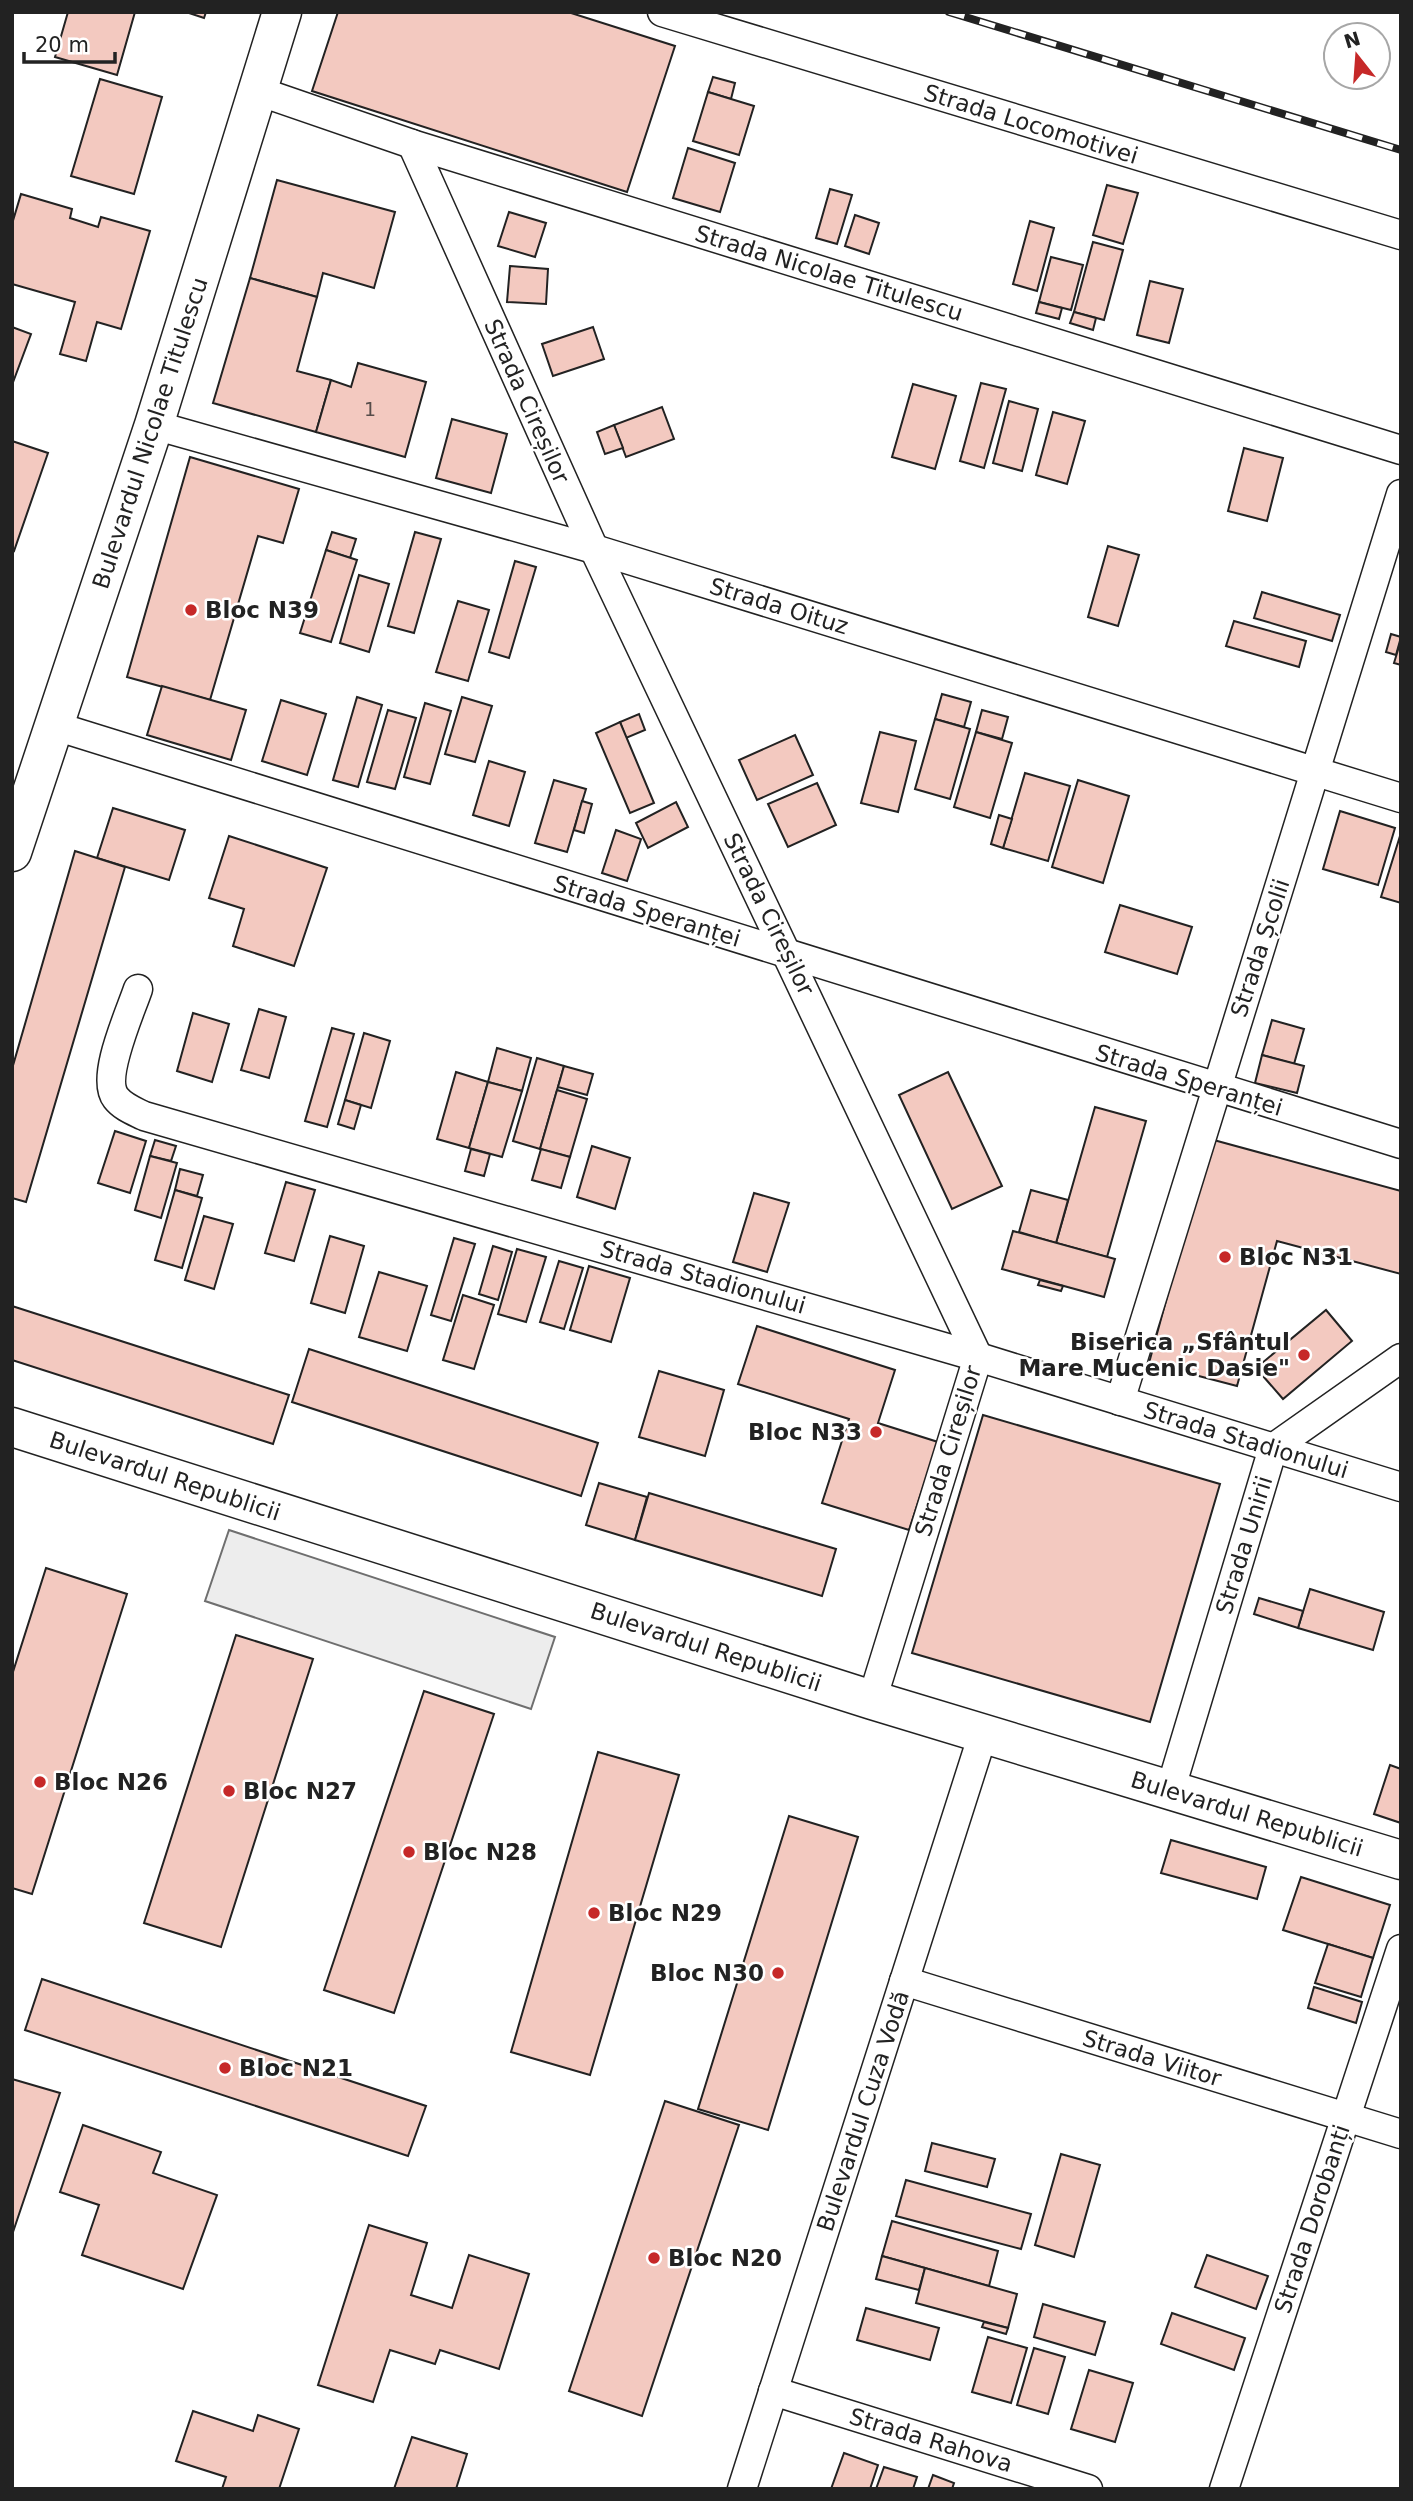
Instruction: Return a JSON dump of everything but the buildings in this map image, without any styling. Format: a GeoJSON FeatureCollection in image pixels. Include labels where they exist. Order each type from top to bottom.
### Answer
{"type":"FeatureCollection","features":[{"type":"Feature","properties":{"kind":"main road","name":"Bulevardul Nicolae Titulescu"},"geometry":{"type":"LineString","coordinates":[[12,852],[154,425],[282,12]]}},
{"type":"Feature","properties":{"kind":"main road","name":"Bulevardul Republicii"},"geometry":{"type":"LineString","coordinates":[[12,1427],[872,1700],[1401,1860]]}},
{"type":"Feature","properties":{"kind":"street","name":"Strada Locomotivei"},"geometry":{"type":"LineString","coordinates":[[662,12],[722,21],[1401,235]]}},
{"type":"Feature","properties":{"kind":"street","name":"Strada Nicolae Titulescu"},"geometry":{"type":"LineString","coordinates":[[258,91],[412,144],[1401,450]]}},
{"type":"Feature","properties":{"kind":"street","name":"Strada Cireșilor"},"geometry":{"type":"LineString","coordinates":[[412,144],[594,549],[790,956],[978,1357],[872,1700]]}},
{"type":"Feature","properties":{"kind":"street","name":"Strada Oituz"},"geometry":{"type":"LineString","coordinates":[[154,425],[594,549],[1401,798]]}},
{"type":"Feature","properties":{"kind":"street","name":"Strada Școlii"},"geometry":{"type":"LineString","coordinates":[[1120,1401],[1401,494]]}},
{"type":"Feature","properties":{"kind":"street","name":"Strada Speranței"},"geometry":{"type":"LineString","coordinates":[[55,726],[1216,1089],[1401,1144]]}},
{"type":"Feature","properties":{"kind":"street","name":"Strada Stadionului"},"geometry":{"type":"LineString","coordinates":[[138,989],[112,1065],[110,1083],[115,1097],[130,1110],[978,1357],[1401,1487]]}},
{"type":"Feature","properties":{"kind":"street","name":"Strada Unirii"},"geometry":{"type":"LineString","coordinates":[[1170,1791],[1273,1448],[1401,1358]]}},
{"type":"Feature","properties":{"kind":"street","name":"Bulevardul Cuza Vodă"},"geometry":{"type":"LineString","coordinates":[[742,2489],[983,1734]]}},
{"type":"Feature","properties":{"kind":"street","name":"Strada Dorobanți"},"geometry":{"type":"LineString","coordinates":[[1224,2489],[1401,1949]]}},
{"type":"Feature","properties":{"kind":"street","name":"Strada Viitor"},"geometry":{"type":"LineString","coordinates":[[904,1981],[1401,2134]]}},
{"type":"Feature","properties":{"kind":"street","name":"Strada Rahova"},"geometry":{"type":"LineString","coordinates":[[773,2391],[1088,2489]]}},
{"type":"Feature","properties":{"kind":"shaded area"},"geometry":{"type":"Polygon","coordinates":[[[229,1530],[555,1637],[531,1709],[205,1601],[229,1530]]]}},
{"type":"Feature","properties":{"kind":"railway"},"geometry":{"type":"LineString","coordinates":[[949,12],[1401,150]]}},
{"type":"Feature","properties":{"kind":"place","name":"Bloc N39"},"geometry":{"type":"Point","coordinates":[191,610]}},
{"type":"Feature","properties":{"kind":"place","name":"Bloc N31"},"geometry":{"type":"Point","coordinates":[1225,1257]}},
{"type":"Feature","properties":{"kind":"place","name":"Biserica „Sfântul Mare Mucenic Dasie\""},"geometry":{"type":"Point","coordinates":[1304,1355]}},
{"type":"Feature","properties":{"kind":"place","name":"Bloc N33"},"geometry":{"type":"Point","coordinates":[876,1432]}},
{"type":"Feature","properties":{"kind":"place","name":"Bloc N26"},"geometry":{"type":"Point","coordinates":[40,1782]}},
{"type":"Feature","properties":{"kind":"place","name":"Bloc N27"},"geometry":{"type":"Point","coordinates":[229,1791]}},
{"type":"Feature","properties":{"kind":"place","name":"Bloc N28"},"geometry":{"type":"Point","coordinates":[409,1852]}},
{"type":"Feature","properties":{"kind":"place","name":"Bloc N29"},"geometry":{"type":"Point","coordinates":[594,1913]}},
{"type":"Feature","properties":{"kind":"place","name":"Bloc N30"},"geometry":{"type":"Point","coordinates":[778,1973]}},
{"type":"Feature","properties":{"kind":"place","name":"Bloc N21"},"geometry":{"type":"Point","coordinates":[225,2068]}},
{"type":"Feature","properties":{"kind":"place","name":"Bloc N20"},"geometry":{"type":"Point","coordinates":[654,2258]}}]}
